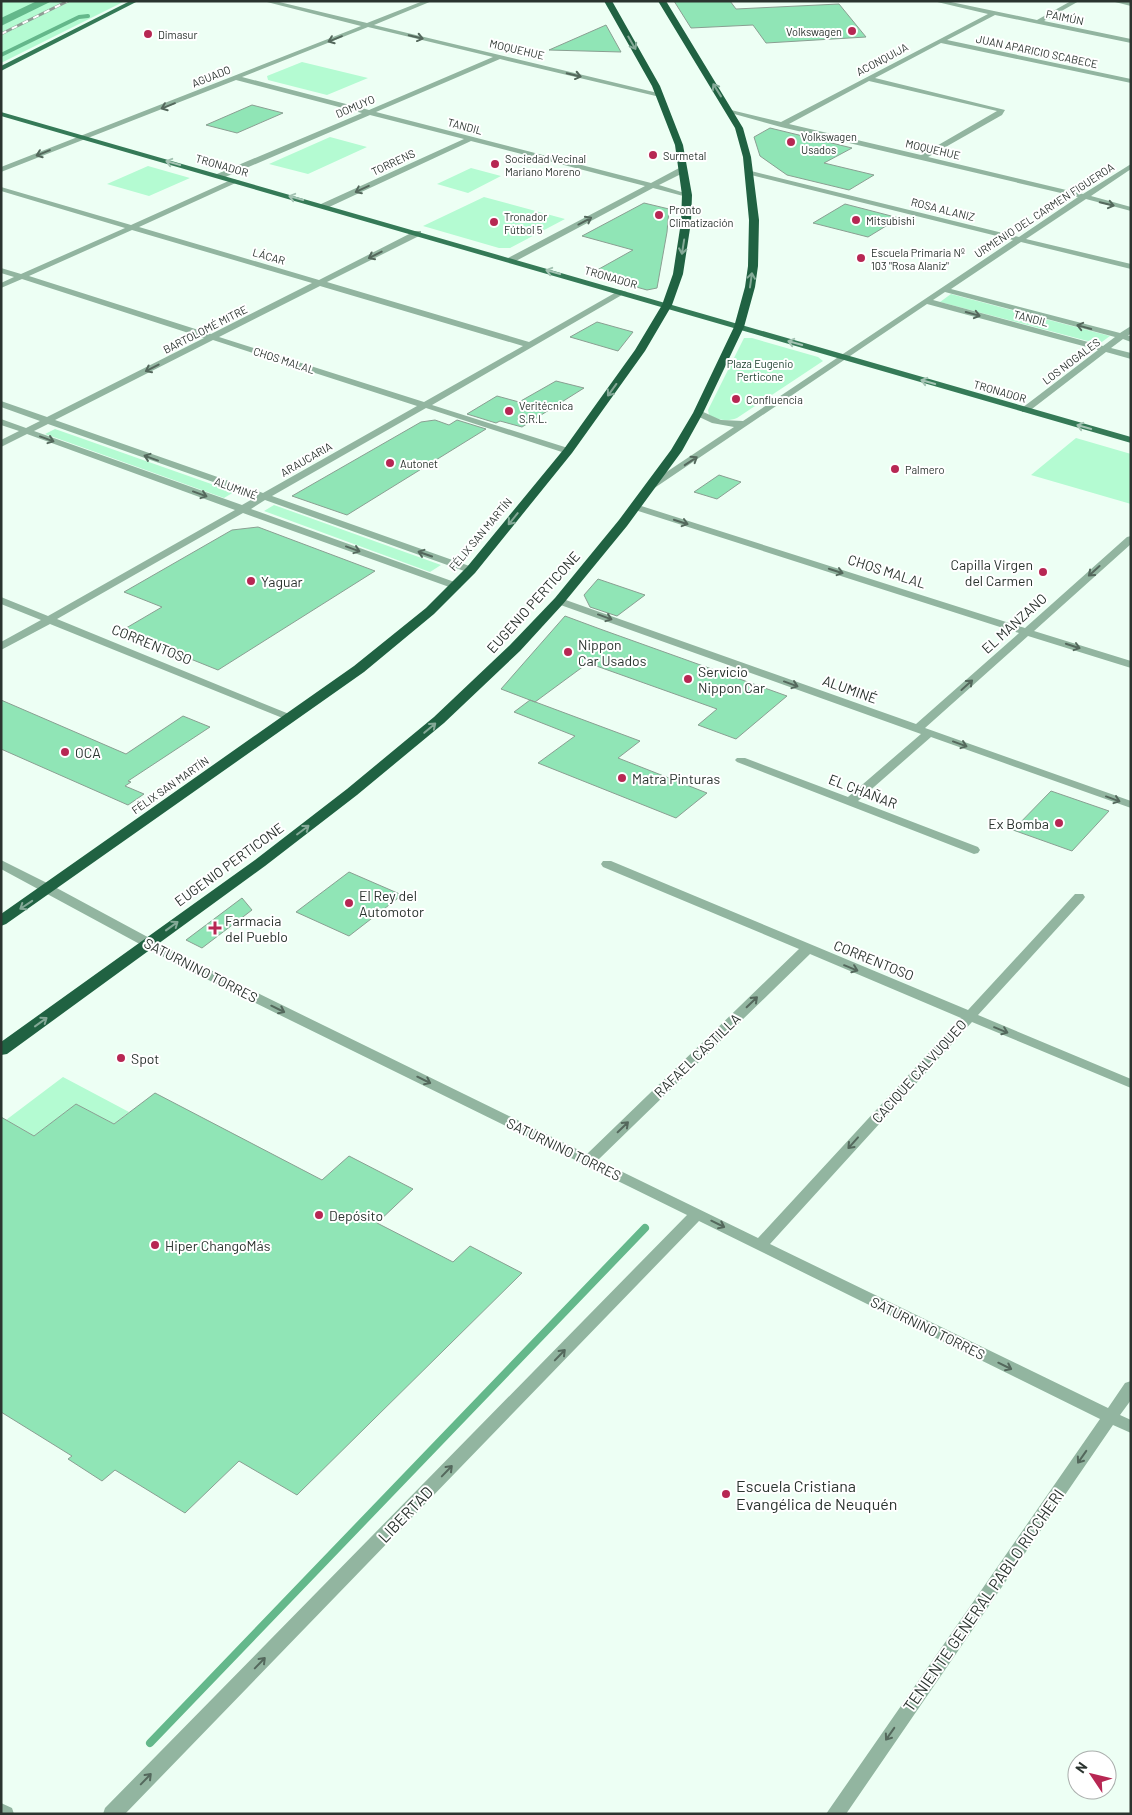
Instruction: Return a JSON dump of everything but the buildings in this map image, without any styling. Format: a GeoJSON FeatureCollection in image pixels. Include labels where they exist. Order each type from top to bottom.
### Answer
{"type":"FeatureCollection","features":[{"type":"Feature","properties":{"kind":"highway","name":"FÉLIX SAN MARTÍN"},"geometry":{"type":"LineString","coordinates":[[1,921],[51,888],[389,646],[456,586],[471,570],[568,451],[640,351],[668,305],[681,256],[686,222],[687,195],[679,145],[654,80],[608,1]]}},
{"type":"Feature","properties":{"kind":"highway","name":"EUGENIO PERTICONE"},"geometry":{"type":"LineString","coordinates":[[1,1050],[260,863],[398,754],[480,683],[559,601],[635,507],[676,452],[698,413],[739,327],[750,287],[753,266],[754,220],[750,172],[744,143],[730,112],[662,1]]}},
{"type":"Feature","properties":{"kind":"main road"},"geometry":{"type":"LineString","coordinates":[[1,69],[135,1]]}},
{"type":"Feature","properties":{"kind":"main road","name":"TRONADOR"},"geometry":{"type":"LineString","coordinates":[[1,114],[1131,440]]}},
{"type":"Feature","properties":{"kind":"street","name":"MOQUEHUE"},"geometry":{"type":"LineString","coordinates":[[266,1],[660,95]]}},
{"type":"Feature","properties":{"kind":"street"},"geometry":{"type":"LineString","coordinates":[[403,1],[419,5]]}},
{"type":"Feature","properties":{"kind":"street","name":"AGUADO"},"geometry":{"type":"LineString","coordinates":[[1,170],[429,1]]}},
{"type":"Feature","properties":{"kind":"street","name":"PAIMÚN"},"geometry":{"type":"LineString","coordinates":[[936,1],[1131,41]]}},
{"type":"Feature","properties":{"kind":"street"},"geometry":{"type":"LineString","coordinates":[[1038,22],[1076,1]]}},
{"type":"Feature","properties":{"kind":"street"},"geometry":{"type":"LineString","coordinates":[[1114,1],[1131,4]]}},
{"type":"Feature","properties":{"kind":"street","name":"ACONQUIJA"},"geometry":{"type":"LineString","coordinates":[[781,125],[994,13]]}},
{"type":"Feature","properties":{"kind":"street","name":"JUAN APARICIO SCABECE"},"geometry":{"type":"LineString","coordinates":[[940,41],[1131,81]]}},
{"type":"Feature","properties":{"kind":"street","name":"DOMUYO"},"geometry":{"type":"LineString","coordinates":[[220,176],[499,57]]}},
{"type":"Feature","properties":{"kind":"street","name":"TANDIL"},"geometry":{"type":"LineString","coordinates":[[236,78],[687,195]]}},
{"type":"Feature","properties":{"kind":"street"},"geometry":{"type":"LineString","coordinates":[[868,79],[1001,110],[999,113],[921,158]]}},
{"type":"Feature","properties":{"kind":"street","name":"MOQUEHUE"},"geometry":{"type":"LineString","coordinates":[[730,112],[1131,209]]}},
{"type":"Feature","properties":{"kind":"street","name":"TORRENS"},"geometry":{"type":"LineString","coordinates":[[324,206],[470,139]]}},
{"type":"Feature","properties":{"kind":"street","name":"URMENIO DEL CARMEN FIGUEROA"},"geometry":{"type":"LineString","coordinates":[[650,487],[842,357],[1131,166]]}},
{"type":"Feature","properties":{"kind":"street"},"geometry":{"type":"LineString","coordinates":[[510,260],[684,169]]}},
{"type":"Feature","properties":{"kind":"street","name":"ROSA ALANIZ"},"geometry":{"type":"LineString","coordinates":[[750,172],[1131,267]]}},
{"type":"Feature","properties":{"kind":"street"},"geometry":{"type":"LineString","coordinates":[[1,286],[236,181]]}},
{"type":"Feature","properties":{"kind":"street","name":"LÁCAR"},"geometry":{"type":"LineString","coordinates":[[1,189],[530,345]]}},
{"type":"Feature","properties":{"kind":"street","name":"BARTOLOMÉ MITRE"},"geometry":{"type":"LineString","coordinates":[[1,444],[418,234]]}},
{"type":"Feature","properties":{"kind":"street","name":"CHOS MALAL"},"geometry":{"type":"LineString","coordinates":[[1,270],[568,451]]}},
{"type":"Feature","properties":{"kind":"street","name":"TANDIL"},"geometry":{"type":"LineString","coordinates":[[943,290],[1131,339]]}},
{"type":"Feature","properties":{"kind":"street","name":"ARAUCARIA"},"geometry":{"type":"LineString","coordinates":[[1,647],[622,292]]}},
{"type":"Feature","properties":{"kind":"street","name":"TANDIL"},"geometry":{"type":"LineString","coordinates":[[926,301],[1131,356]]}},
{"type":"Feature","properties":{"kind":"street","name":"LOS NOGALES"},"geometry":{"type":"LineString","coordinates":[[1025,410],[1131,329]]}},
{"type":"Feature","properties":{"kind":"street","name":"ALUMINÉ"},"geometry":{"type":"LineString","coordinates":[[1,404],[471,570]]}},
{"type":"Feature","properties":{"kind":"street"},"geometry":{"type":"LineString","coordinates":[[698,413],[719,423],[746,423]]}},
{"type":"Feature","properties":{"kind":"street","name":"ALUMINÉ"},"geometry":{"type":"LineString","coordinates":[[1,422],[456,586]]}},
{"type":"Feature","properties":{"kind":"street","name":"CHOS MALAL"},"geometry":{"type":"LineString","coordinates":[[635,507],[1131,665]]}},
{"type":"Feature","properties":{"kind":"street","name":"EL MANZANO"},"geometry":{"type":"LineString","coordinates":[[850,802],[1026,632],[1131,539]]}},
{"type":"Feature","properties":{"kind":"street","name":"CORRENTOSO"},"geometry":{"type":"LineString","coordinates":[[1,600],[290,718]]}},
{"type":"Feature","properties":{"kind":"street","name":"ALUMINÉ"},"geometry":{"type":"LineString","coordinates":[[559,601],[1131,805]]}},
{"type":"Feature","properties":{"kind":"street","name":"EL CHAÑAR"},"geometry":{"type":"LineString","coordinates":[[741,760],[974,850]]}},
{"type":"Feature","properties":{"kind":"street","name":"SATURNINO TORRES"},"geometry":{"type":"LineString","coordinates":[[1,864],[51,888],[147,944],[1131,1427]]}},
{"type":"Feature","properties":{"kind":"street","name":"CORRENTOSO"},"geometry":{"type":"LineString","coordinates":[[607,864],[806,950],[1131,1084]]}},
{"type":"Feature","properties":{"kind":"street","name":"CACIQUE CALVUQUEO"},"geometry":{"type":"LineString","coordinates":[[760,1245],[1079,897]]}},
{"type":"Feature","properties":{"kind":"street","name":"RAFAEL CASTILLA"},"geometry":{"type":"LineString","coordinates":[[588,1161],[806,950]]}},
{"type":"Feature","properties":{"kind":"street","name":"LIBERTAD"},"geometry":{"type":"LineString","coordinates":[[112,1814],[697,1214]]}},
{"type":"Feature","properties":{"kind":"street","name":"TENIENTE GENERAL PABLO RICCHERI"},"geometry":{"type":"LineString","coordinates":[[834,1814],[1131,1387]]}},
{"type":"Feature","properties":{"kind":"street"},"geometry":{"type":"LineString","coordinates":[[1,1811],[4,1814]]}},
{"type":"Feature","properties":{"kind":"green space"},"geometry":{"type":"Polygon","coordinates":[[[1,1],[125,1],[1,63],[1,1]]]}},
{"type":"Feature","properties":{"kind":"green space"},"geometry":{"type":"Polygon","coordinates":[[[302,62],[368,78],[327,95],[268,80],[267,76],[302,62]]]}},
{"type":"Feature","properties":{"kind":"green space"},"geometry":{"type":"Polygon","coordinates":[[[330,137],[367,147],[308,174],[269,164],[330,137]]]}},
{"type":"Feature","properties":{"kind":"green space"},"geometry":{"type":"Polygon","coordinates":[[[148,166],[190,178],[149,196],[107,184],[148,166]]]}},
{"type":"Feature","properties":{"kind":"green space"},"geometry":{"type":"Polygon","coordinates":[[[471,168],[501,176],[468,193],[437,184],[471,168]]]}},
{"type":"Feature","properties":{"kind":"green space","name":"Tronador Fútbol 5"},"geometry":{"type":"Polygon","coordinates":[[[484,197],[565,219],[510,248],[499,248],[423,226],[484,197]]]}},
{"type":"Feature","properties":{"kind":"green space"},"geometry":{"type":"Polygon","coordinates":[[[951,294],[1110,336],[1099,344],[940,302],[951,294]]]}},
{"type":"Feature","properties":{"kind":"green space","name":"Plaza Eugenio Perticone"},"geometry":{"type":"Polygon","coordinates":[[[744,338],[752,338],[818,357],[823,361],[737,418],[723,420],[716,418],[709,415],[708,410],[744,338]]]}},
{"type":"Feature","properties":{"kind":"green space"},"geometry":{"type":"Polygon","coordinates":[[[55,429],[234,492],[224,498],[45,434],[55,429]]]}},
{"type":"Feature","properties":{"kind":"green space"},"geometry":{"type":"Polygon","coordinates":[[[1076,438],[1131,454],[1131,504],[1031,475],[1076,438]]]}},
{"type":"Feature","properties":{"kind":"green space"},"geometry":{"type":"Polygon","coordinates":[[[274,505],[441,565],[430,572],[264,511],[274,505]]]}},
{"type":"Feature","properties":{"kind":"green space"},"geometry":{"type":"Polygon","coordinates":[[[63,1077],[129,1112],[114,1124],[76,1104],[34,1136],[6,1120],[63,1077]]]}},
{"type":"Feature","properties":{"kind":"waterway"},"geometry":{"type":"LineString","coordinates":[[1,23],[46,1]]}},
{"type":"Feature","properties":{"kind":"waterway"},"geometry":{"type":"LineString","coordinates":[[1,55],[79,17],[88,16]]}},
{"type":"Feature","properties":{"kind":"waterway"},"geometry":{"type":"LineString","coordinates":[[150,1743],[645,1228]]}},
{"type":"Feature","properties":{"kind":"railway"},"geometry":{"type":"LineString","coordinates":[[1,34],[68,1]]}},
{"type":"Feature","properties":{"kind":"place","name":"Volkswagen"},"geometry":{"type":"Point","coordinates":[852,31]}},
{"type":"Feature","properties":{"kind":"place","name":"Dimasur"},"geometry":{"type":"Point","coordinates":[148,34]}},
{"type":"Feature","properties":{"kind":"place","name":"Volkswagen Usados"},"geometry":{"type":"Point","coordinates":[791,142]}},
{"type":"Feature","properties":{"kind":"place","name":"Surmetal"},"geometry":{"type":"Point","coordinates":[653,155]}},
{"type":"Feature","properties":{"kind":"place","name":"Sociedad Vecinal Mariano Moreno"},"geometry":{"type":"Point","coordinates":[495,164]}},
{"type":"Feature","properties":{"kind":"place","name":"Pronto Climatización"},"geometry":{"type":"Point","coordinates":[659,215]}},
{"type":"Feature","properties":{"kind":"place","name":"Mitsubishi"},"geometry":{"type":"Point","coordinates":[856,220]}},
{"type":"Feature","properties":{"kind":"place","name":"Tronador Fútbol 5"},"geometry":{"type":"Point","coordinates":[494,222]}},
{"type":"Feature","properties":{"kind":"place","name":"Escuela Primaria Nº 103 \"Rosa Alaniz\""},"geometry":{"type":"Point","coordinates":[861,258]}},
{"type":"Feature","properties":{"kind":"place","name":"Confluencia"},"geometry":{"type":"Point","coordinates":[736,399]}},
{"type":"Feature","properties":{"kind":"place","name":"Veritécnica S.R.L."},"geometry":{"type":"Point","coordinates":[509,411]}},
{"type":"Feature","properties":{"kind":"place","name":"Autonet"},"geometry":{"type":"Point","coordinates":[390,463]}},
{"type":"Feature","properties":{"kind":"place","name":"Palmero"},"geometry":{"type":"Point","coordinates":[895,469]}},
{"type":"Feature","properties":{"kind":"place","name":"Capilla Virgen del Carmen"},"geometry":{"type":"Point","coordinates":[1043,572]}},
{"type":"Feature","properties":{"kind":"place","name":"Yaguar"},"geometry":{"type":"Point","coordinates":[251,581]}},
{"type":"Feature","properties":{"kind":"place","name":"Nippon Car Usados"},"geometry":{"type":"Point","coordinates":[568,652]}},
{"type":"Feature","properties":{"kind":"place","name":"Servicio Nippon Car"},"geometry":{"type":"Point","coordinates":[688,679]}},
{"type":"Feature","properties":{"kind":"place","name":"OCA"},"geometry":{"type":"Point","coordinates":[65,752]}},
{"type":"Feature","properties":{"kind":"place","name":"Matra Pinturas"},"geometry":{"type":"Point","coordinates":[622,778]}},
{"type":"Feature","properties":{"kind":"place","name":"Ex Bomba"},"geometry":{"type":"Point","coordinates":[1059,823]}},
{"type":"Feature","properties":{"kind":"place","name":"El Rey del Automotor"},"geometry":{"type":"Point","coordinates":[349,903]}},
{"type":"Feature","properties":{"kind":"place","name":"Farmacia del Pueblo"},"geometry":{"type":"Point","coordinates":[215,928]}},
{"type":"Feature","properties":{"kind":"place","name":"Spot"},"geometry":{"type":"Point","coordinates":[121,1058]}},
{"type":"Feature","properties":{"kind":"place","name":"Depósito"},"geometry":{"type":"Point","coordinates":[319,1215]}},
{"type":"Feature","properties":{"kind":"place","name":"Hiper ChangoMás"},"geometry":{"type":"Point","coordinates":[155,1245]}},
{"type":"Feature","properties":{"kind":"place","name":"Escuela Cristiana Evangélica de Neuquén"},"geometry":{"type":"Point","coordinates":[726,1494]}}]}
